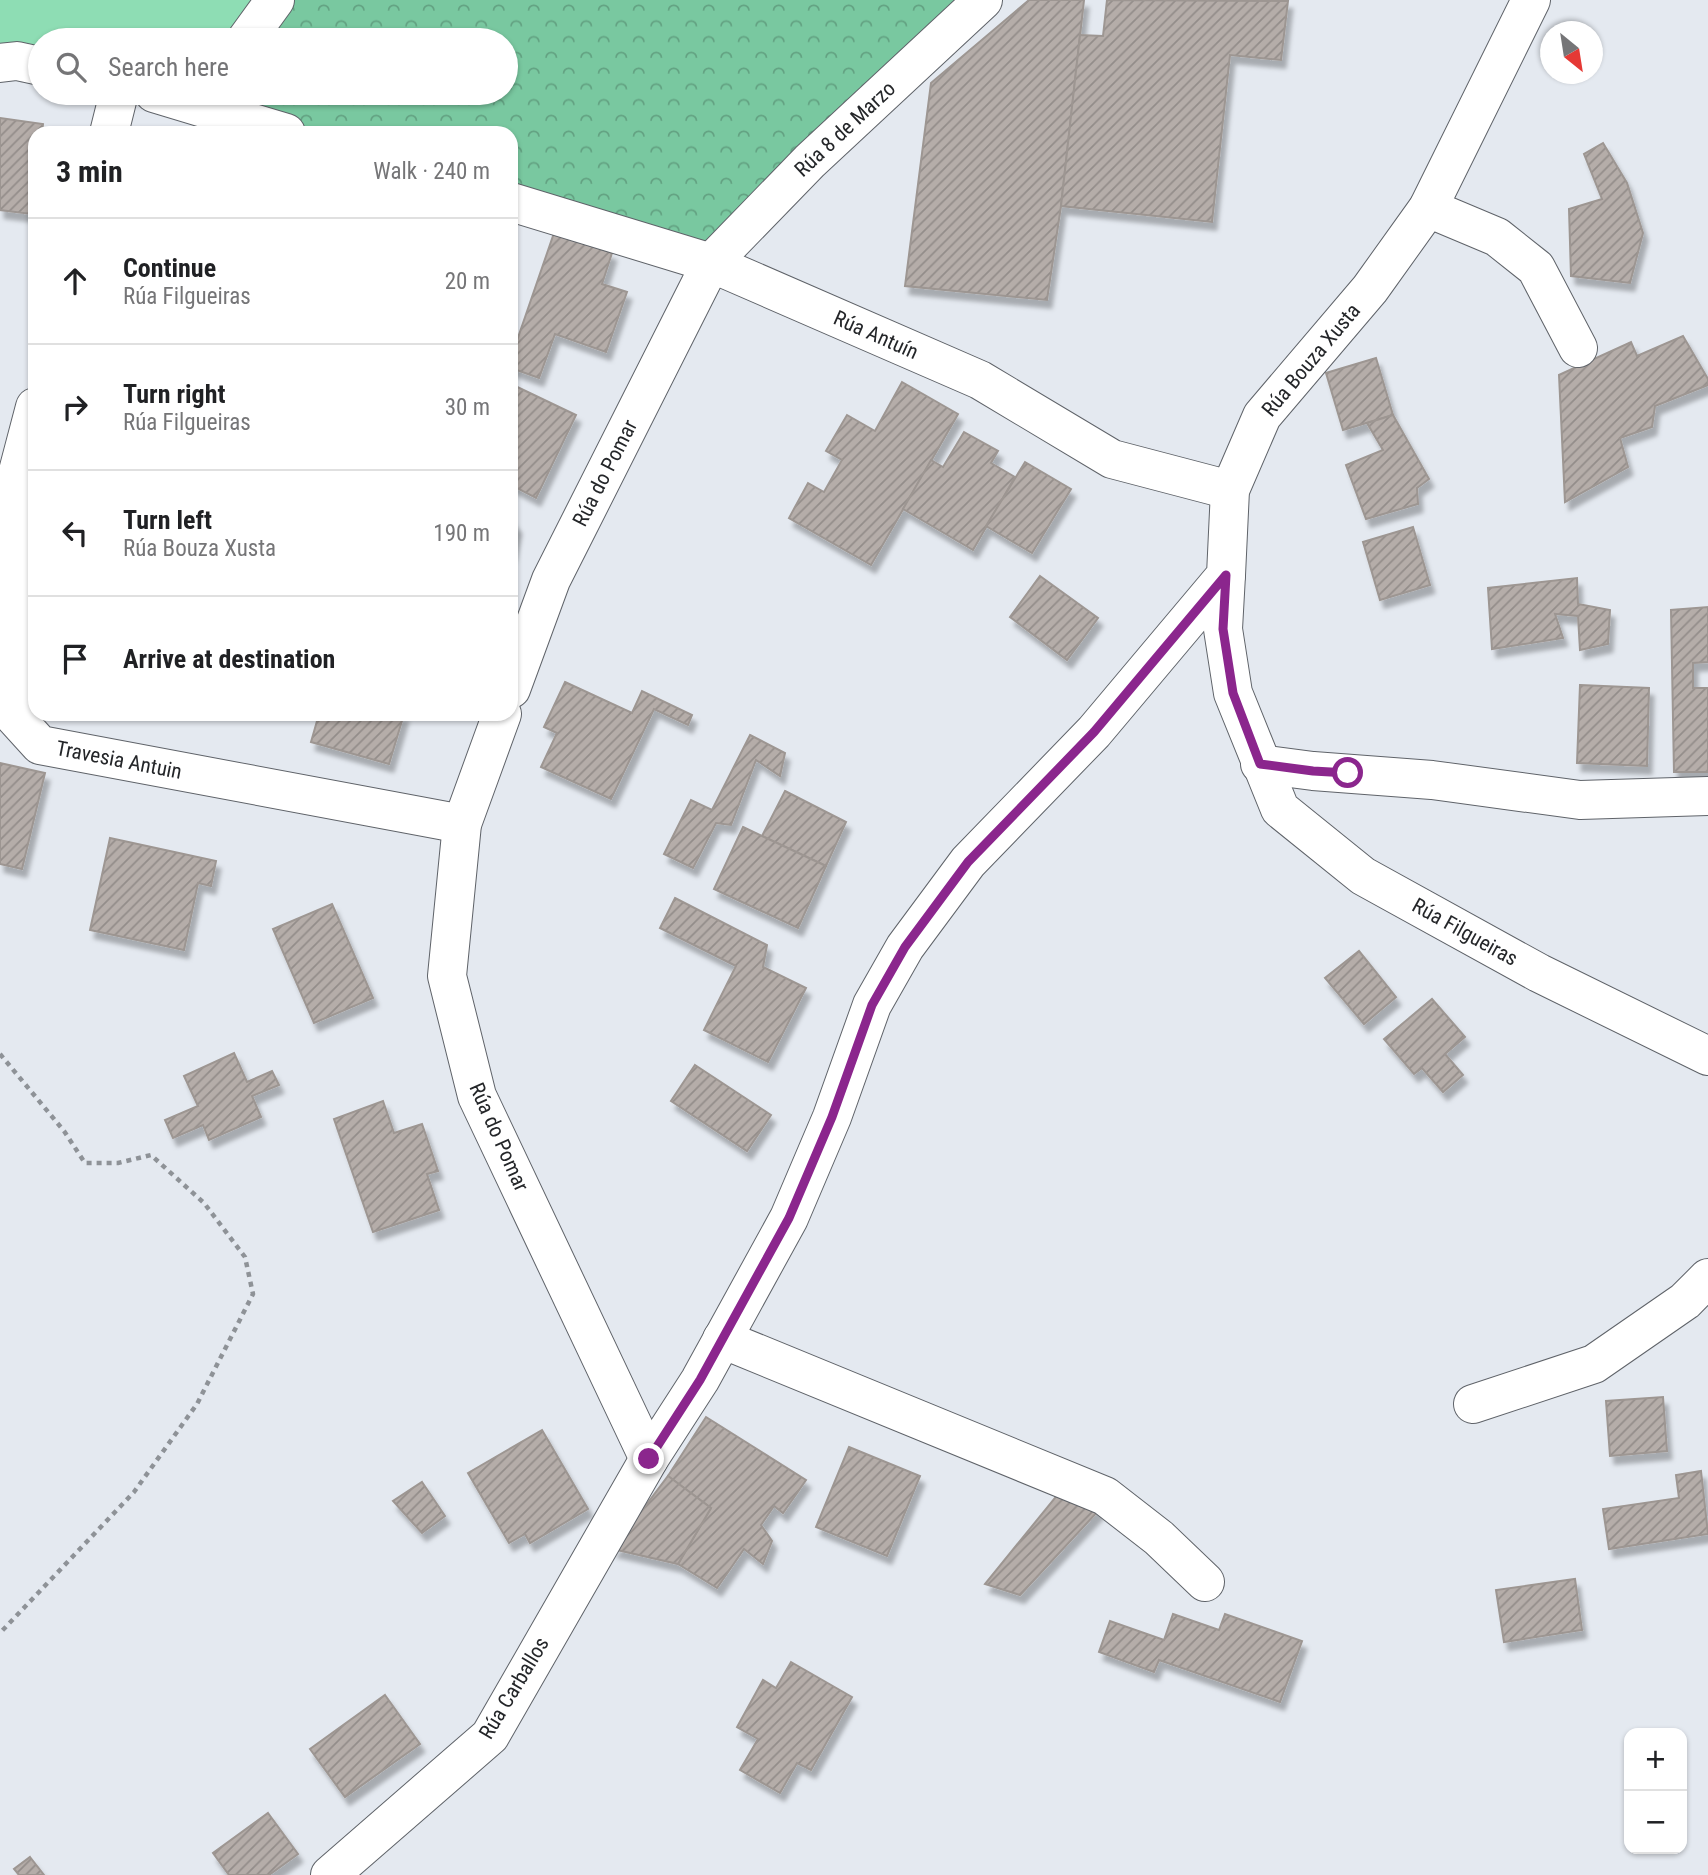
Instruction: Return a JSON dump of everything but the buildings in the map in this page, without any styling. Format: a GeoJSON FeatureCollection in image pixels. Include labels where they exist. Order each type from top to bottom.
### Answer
{"type":"FeatureCollection","features":[{"type":"Feature","properties":{"kind":"street"},"geometry":{"type":"LineString","coordinates":[[255,28],[275,0]]}},
{"type":"Feature","properties":{"kind":"street","name":"Rúa 8 de Marzo"},"geometry":{"type":"LineString","coordinates":[[711,262],[810,161],[983,0]]}},
{"type":"Feature","properties":{"kind":"street","name":"Rúa Bouza Xusta"},"geometry":{"type":"LineString","coordinates":[[1226,575],[1230,490],[1262,416],[1370,289],[1428,208],[1531,0]]}},
{"type":"Feature","properties":{"kind":"street"},"geometry":{"type":"LineString","coordinates":[[0,63],[17,61],[28,63]]}},
{"type":"Feature","properties":{"kind":"street"},"geometry":{"type":"LineString","coordinates":[[110,126],[116,105]]}},
{"type":"Feature","properties":{"kind":"street"},"geometry":{"type":"LineString","coordinates":[[218,105],[269,126]]}},
{"type":"Feature","properties":{"kind":"street","name":"Rúa Antuín"},"geometry":{"type":"LineString","coordinates":[[518,204],[711,262],[980,380],[1112,459],[1230,490]]}},
{"type":"Feature","properties":{"kind":"street"},"geometry":{"type":"LineString","coordinates":[[1428,208],[1497,237],[1536,268],[1578,348]]}},
{"type":"Feature","properties":{"kind":"street","name":"Rúa do Pomar"},"geometry":{"type":"LineString","coordinates":[[518,671],[551,580],[711,262]]}},
{"type":"Feature","properties":{"kind":"street","name":"Travesia Antuin"},"geometry":{"type":"LineString","coordinates":[[28,434],[10,502],[10,712],[40,745],[462,824]]}},
{"type":"Feature","properties":{"kind":"street"},"geometry":{"type":"LineString","coordinates":[[649,1459],[700,1380],[789,1218],[832,1117],[872,1005],[905,947],[968,862],[1094,732],[1226,575]]}},
{"type":"Feature","properties":{"kind":"street","name":"Rúa Filgueiras"},"geometry":{"type":"LineString","coordinates":[[1226,575],[1223,629],[1233,693],[1280,809],[1363,877],[1539,973],[1708,1056]]}},
{"type":"Feature","properties":{"kind":"street","name":"Rúa do Pomar"},"geometry":{"type":"LineString","coordinates":[[499,721],[462,824],[447,976],[477,1096],[649,1459]]}},
{"type":"Feature","properties":{"kind":"street"},"geometry":{"type":"LineString","coordinates":[[1260,764],[1432,780],[1580,800],[1708,796]]}},
{"type":"Feature","properties":{"kind":"street"},"geometry":{"type":"LineString","coordinates":[[1473,1404],[1594,1364],[1685,1301],[1708,1278]]}},
{"type":"Feature","properties":{"kind":"street"},"geometry":{"type":"LineString","coordinates":[[722,1339],[1105,1496],[1160,1538],[1205,1582]]}},
{"type":"Feature","properties":{"kind":"street","name":"Rúa Carballos"},"geometry":{"type":"LineString","coordinates":[[330,1875],[490,1736],[649,1459]]}},
{"type":"Feature","properties":{"kind":"path"},"geometry":{"type":"LineString","coordinates":[[0,1054],[64,1131],[85,1163],[118,1163],[151,1155],[204,1203],[245,1257],[253,1294],[197,1404],[134,1492],[0,1633]]}},
{"type":"Feature","properties":{"kind":"green space"},"geometry":{"type":"Polygon","coordinates":[[[0,0],[275,0],[255,28],[28,28],[28,66],[0,67],[0,0]]]}},
{"type":"Feature","properties":{"kind":"green space"},"geometry":{"type":"Polygon","coordinates":[[[275,0],[983,0],[711,263],[518,204],[518,126],[273,126],[232,105],[518,105],[518,28],[255,28],[275,0]]]}},
{"type":"Feature","properties":{"kind":"route"},"geometry":{"type":"LineString","coordinates":[[649,1459],[700,1380],[789,1218],[832,1117],[872,1005],[905,947],[968,862],[1094,732],[1226,575],[1223,629],[1233,693],[1260,764],[1348,773]]}}]}
